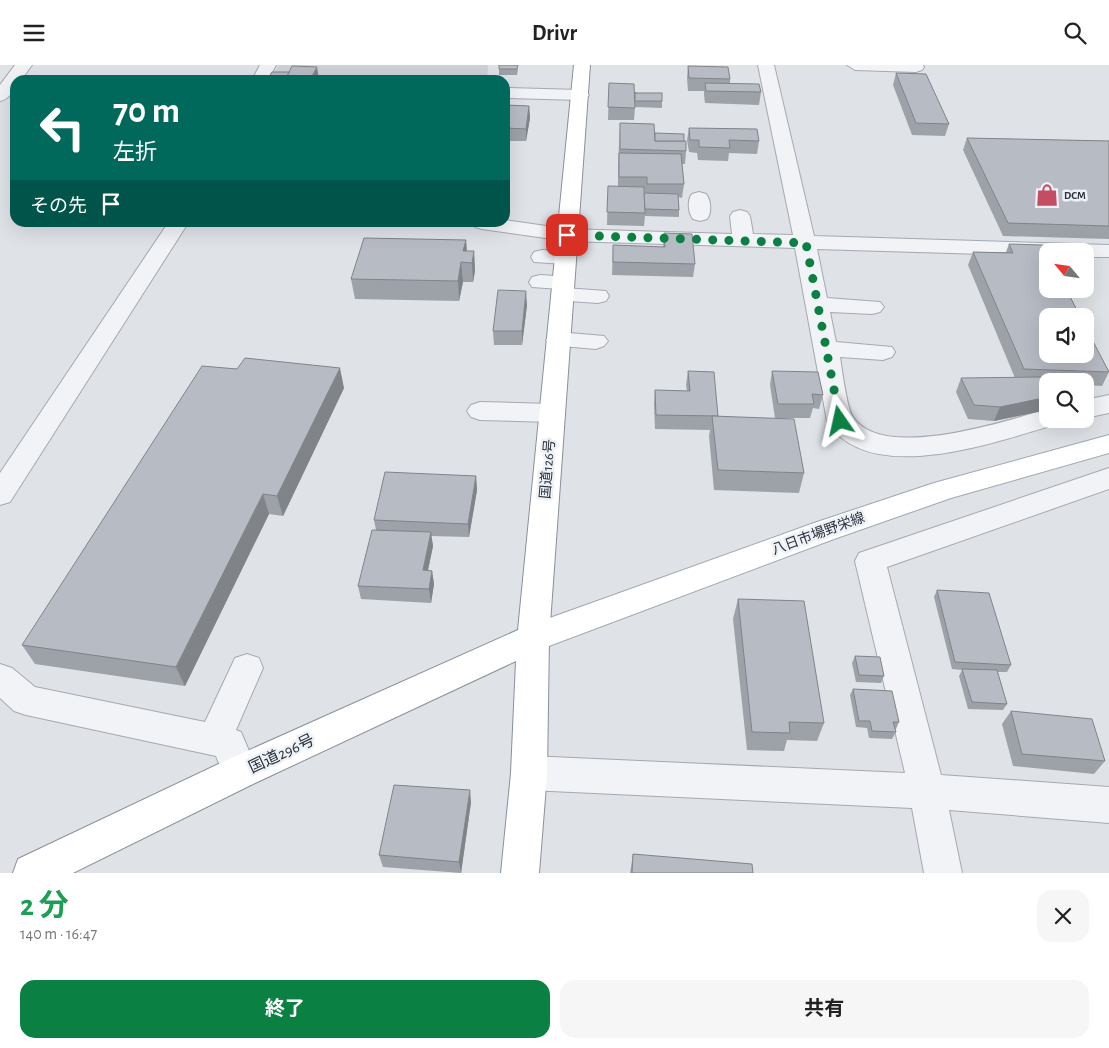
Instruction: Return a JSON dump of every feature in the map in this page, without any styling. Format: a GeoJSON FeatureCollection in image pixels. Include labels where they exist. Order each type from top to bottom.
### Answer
{"type":"FeatureCollection","features":[{"type":"Feature","properties":{"kind":"main road","name":"国道126号"},"geometry":{"type":"LineString","coordinates":[[520,873],[529,773],[533,638],[558,339],[557,268],[580,95],[582,65]]}},
{"type":"Feature","properties":{"kind":"main road","name":"八日市場野栄線"},"geometry":{"type":"LineString","coordinates":[[533,638],[824,531],[944,490],[1109,444]]}},
{"type":"Feature","properties":{"kind":"main road","name":"国道296号"},"geometry":{"type":"LineString","coordinates":[[32,873],[240,771],[533,638]]}},
{"type":"Feature","properties":{"kind":"street"},"geometry":{"type":"LineString","coordinates":[[16,75],[24,65]]}},
{"type":"Feature","properties":{"kind":"street"},"geometry":{"type":"LineString","coordinates":[[766,65],[795,173],[801,217],[840,421],[866,441],[894,448],[929,448],[1039,420]]}},
{"type":"Feature","properties":{"kind":"street"},"geometry":{"type":"LineString","coordinates":[[855,65],[916,67]]}},
{"type":"Feature","properties":{"kind":"street"},"geometry":{"type":"LineString","coordinates":[[0,96],[10,83]]}},
{"type":"Feature","properties":{"kind":"street"},"geometry":{"type":"LineString","coordinates":[[510,93],[580,95]]}},
{"type":"Feature","properties":{"kind":"street"},"geometry":{"type":"LineString","coordinates":[[740,216],[744,241]]}},
{"type":"Feature","properties":{"kind":"street"},"geometry":{"type":"LineString","coordinates":[[0,495],[175,227]]}},
{"type":"Feature","properties":{"kind":"street"},"geometry":{"type":"LineString","coordinates":[[489,227],[557,268],[598,296]]}},
{"type":"Feature","properties":{"kind":"street"},"geometry":{"type":"LineString","coordinates":[[557,268],[744,241],[1109,251]]}},
{"type":"Feature","properties":{"kind":"street"},"geometry":{"type":"LineString","coordinates":[[817,305],[872,307]]}},
{"type":"Feature","properties":{"kind":"street"},"geometry":{"type":"LineString","coordinates":[[558,339],[596,341]]}},
{"type":"Feature","properties":{"kind":"street"},"geometry":{"type":"LineString","coordinates":[[826,349],[883,352]]}},
{"type":"Feature","properties":{"kind":"street"},"geometry":{"type":"LineString","coordinates":[[1094,407],[1109,404]]}},
{"type":"Feature","properties":{"kind":"street"},"geometry":{"type":"LineString","coordinates":[[480,411],[552,413]]}},
{"type":"Feature","properties":{"kind":"street"},"geometry":{"type":"LineString","coordinates":[[943,873],[926,791],[870,561],[1109,477]]}},
{"type":"Feature","properties":{"kind":"street"},"geometry":{"type":"LineString","coordinates":[[214,740],[247,668]]}},
{"type":"Feature","properties":{"kind":"street"},"geometry":{"type":"LineString","coordinates":[[0,678],[26,700],[229,743],[240,771]]}},
{"type":"Feature","properties":{"kind":"street"},"geometry":{"type":"LineString","coordinates":[[529,773],[926,791],[1109,805]]}},
{"type":"Feature","properties":{"kind":"shaded area"},"geometry":{"type":"Polygon","coordinates":[[[279,65],[488,65],[487,75],[272,75],[279,65]]]}},
{"type":"Feature","properties":{"kind":"building"},"geometry":{"type":"Polygon","coordinates":[[[499,65],[518,65],[517,69],[499,69],[499,65]]]}},
{"type":"Feature","properties":{"kind":"building"},"geometry":{"type":"Polygon","coordinates":[[[292,66],[317,67],[313,75],[288,75],[292,66]]]}},
{"type":"Feature","properties":{"kind":"building"},"geometry":{"type":"Polygon","coordinates":[[[688,66],[728,67],[730,79],[689,78],[688,66]]]}},
{"type":"Feature","properties":{"kind":"building"},"geometry":{"type":"Polygon","coordinates":[[[272,72],[289,72],[288,75],[270,75],[272,72]]]}},
{"type":"Feature","properties":{"kind":"building"},"geometry":{"type":"Polygon","coordinates":[[[896,73],[926,74],[949,124],[916,123],[896,73]]]}},
{"type":"Feature","properties":{"kind":"building"},"geometry":{"type":"Polygon","coordinates":[[[609,83],[634,84],[635,108],[608,107],[609,83]]]}},
{"type":"Feature","properties":{"kind":"building"},"geometry":{"type":"Polygon","coordinates":[[[705,83],[759,84],[761,92],[706,91],[705,83]]]}},
{"type":"Feature","properties":{"kind":"building"},"geometry":{"type":"Polygon","coordinates":[[[635,93],[662,93],[662,101],[635,101],[635,93]]]}},
{"type":"Feature","properties":{"kind":"building"},"geometry":{"type":"Polygon","coordinates":[[[510,105],[529,106],[526,129],[510,128],[510,105]]]}},
{"type":"Feature","properties":{"kind":"building"},"geometry":{"type":"Polygon","coordinates":[[[620,123],[654,124],[655,141],[686,141],[686,151],[620,149],[620,123]]]}},
{"type":"Feature","properties":{"kind":"building"},"geometry":{"type":"Polygon","coordinates":[[[689,128],[757,129],[759,141],[729,140],[730,148],[699,147],[699,140],[690,140],[689,128]]]}},
{"type":"Feature","properties":{"kind":"building"},"geometry":{"type":"Polygon","coordinates":[[[655,133],[684,134],[684,141],[655,141],[655,133]]]}},
{"type":"Feature","properties":{"kind":"building","name":"DCM"},"geometry":{"type":"Polygon","coordinates":[[[967,138],[1109,141],[1109,226],[1008,223],[967,138]]]}},
{"type":"Feature","properties":{"kind":"building"},"geometry":{"type":"Polygon","coordinates":[[[619,153],[681,154],[684,184],[647,184],[647,177],[619,177],[619,153]]]}},
{"type":"Feature","properties":{"kind":"building"},"geometry":{"type":"Polygon","coordinates":[[[608,186],[644,187],[645,213],[607,212],[608,186]]]}},
{"type":"Feature","properties":{"kind":"building"},"geometry":{"type":"Polygon","coordinates":[[[644,193],[678,194],[679,210],[645,209],[644,193]]]}},
{"type":"Feature","properties":{"kind":"building"},"geometry":{"type":"Polygon","coordinates":[[[664,233],[692,234],[695,264],[613,262],[613,245],[665,247],[664,233]]]}},
{"type":"Feature","properties":{"kind":"building"},"geometry":{"type":"Polygon","coordinates":[[[364,238],[466,240],[463,251],[474,251],[472,263],[461,262],[458,281],[351,279],[364,238]]]}},
{"type":"Feature","properties":{"kind":"building"},"geometry":{"type":"Polygon","coordinates":[[[1009,244],[1039,245],[1039,298],[1071,298],[1076,308],[1039,308],[1039,363],[1094,363],[1094,343],[1109,372],[1024,369],[973,252],[1013,253],[1009,244]]]}},
{"type":"Feature","properties":{"kind":"building"},"geometry":{"type":"Polygon","coordinates":[[[498,290],[526,291],[522,331],[493,331],[498,290]]]}},
{"type":"Feature","properties":{"kind":"building"},"geometry":{"type":"Polygon","coordinates":[[[245,358],[340,368],[277,496],[263,494],[176,667],[22,645],[202,366],[237,369],[245,358]]]}},
{"type":"Feature","properties":{"kind":"building"},"geometry":{"type":"Polygon","coordinates":[[[688,371],[714,372],[718,416],[656,415],[655,390],[690,391],[688,371]]]}},
{"type":"Feature","properties":{"kind":"building"},"geometry":{"type":"Polygon","coordinates":[[[772,371],[818,372],[823,395],[812,394],[814,404],[778,404],[772,371]]]}},
{"type":"Feature","properties":{"kind":"building"},"geometry":{"type":"Polygon","coordinates":[[[1039,377],[1039,399],[1000,407],[974,405],[961,378],[1039,377]]]}},
{"type":"Feature","properties":{"kind":"building"},"geometry":{"type":"Polygon","coordinates":[[[712,416],[794,419],[804,473],[718,470],[712,416]]]}},
{"type":"Feature","properties":{"kind":"building"},"geometry":{"type":"Polygon","coordinates":[[[385,472],[476,476],[468,524],[374,520],[385,472]]]}},
{"type":"Feature","properties":{"kind":"building"},"geometry":{"type":"Polygon","coordinates":[[[372,530],[431,532],[423,570],[432,571],[429,589],[358,586],[372,530]]]}},
{"type":"Feature","properties":{"kind":"building"},"geometry":{"type":"Polygon","coordinates":[[[937,590],[989,593],[1011,665],[955,662],[937,590]]]}},
{"type":"Feature","properties":{"kind":"building"},"geometry":{"type":"Polygon","coordinates":[[[738,599],[804,601],[824,723],[789,722],[790,733],[752,732],[738,599]]]}},
{"type":"Feature","properties":{"kind":"building"},"geometry":{"type":"Polygon","coordinates":[[[855,656],[880,657],[884,676],[859,675],[855,656]]]}},
{"type":"Feature","properties":{"kind":"building"},"geometry":{"type":"Polygon","coordinates":[[[962,669],[997,670],[1007,704],[972,702],[962,669]]]}},
{"type":"Feature","properties":{"kind":"building"},"geometry":{"type":"Polygon","coordinates":[[[853,689],[892,691],[899,722],[893,722],[896,732],[872,731],[870,721],[859,721],[853,689]]]}},
{"type":"Feature","properties":{"kind":"building"},"geometry":{"type":"Polygon","coordinates":[[[1011,711],[1092,719],[1105,761],[1022,754],[1011,711]]]}},
{"type":"Feature","properties":{"kind":"building"},"geometry":{"type":"Polygon","coordinates":[[[394,785],[470,790],[459,862],[379,855],[394,785]]]}},
{"type":"Feature","properties":{"kind":"building"},"geometry":{"type":"Polygon","coordinates":[[[633,854],[752,864],[753,873],[632,873],[633,854]]]}},
{"type":"Feature","properties":{"kind":"place","name":"DCM"},"geometry":{"type":"Point","coordinates":[1047,195]}},
{"type":"Feature","properties":{"kind":"route"},"geometry":{"type":"LineString","coordinates":[[567,235],[806,243],[840,421]]}}]}
